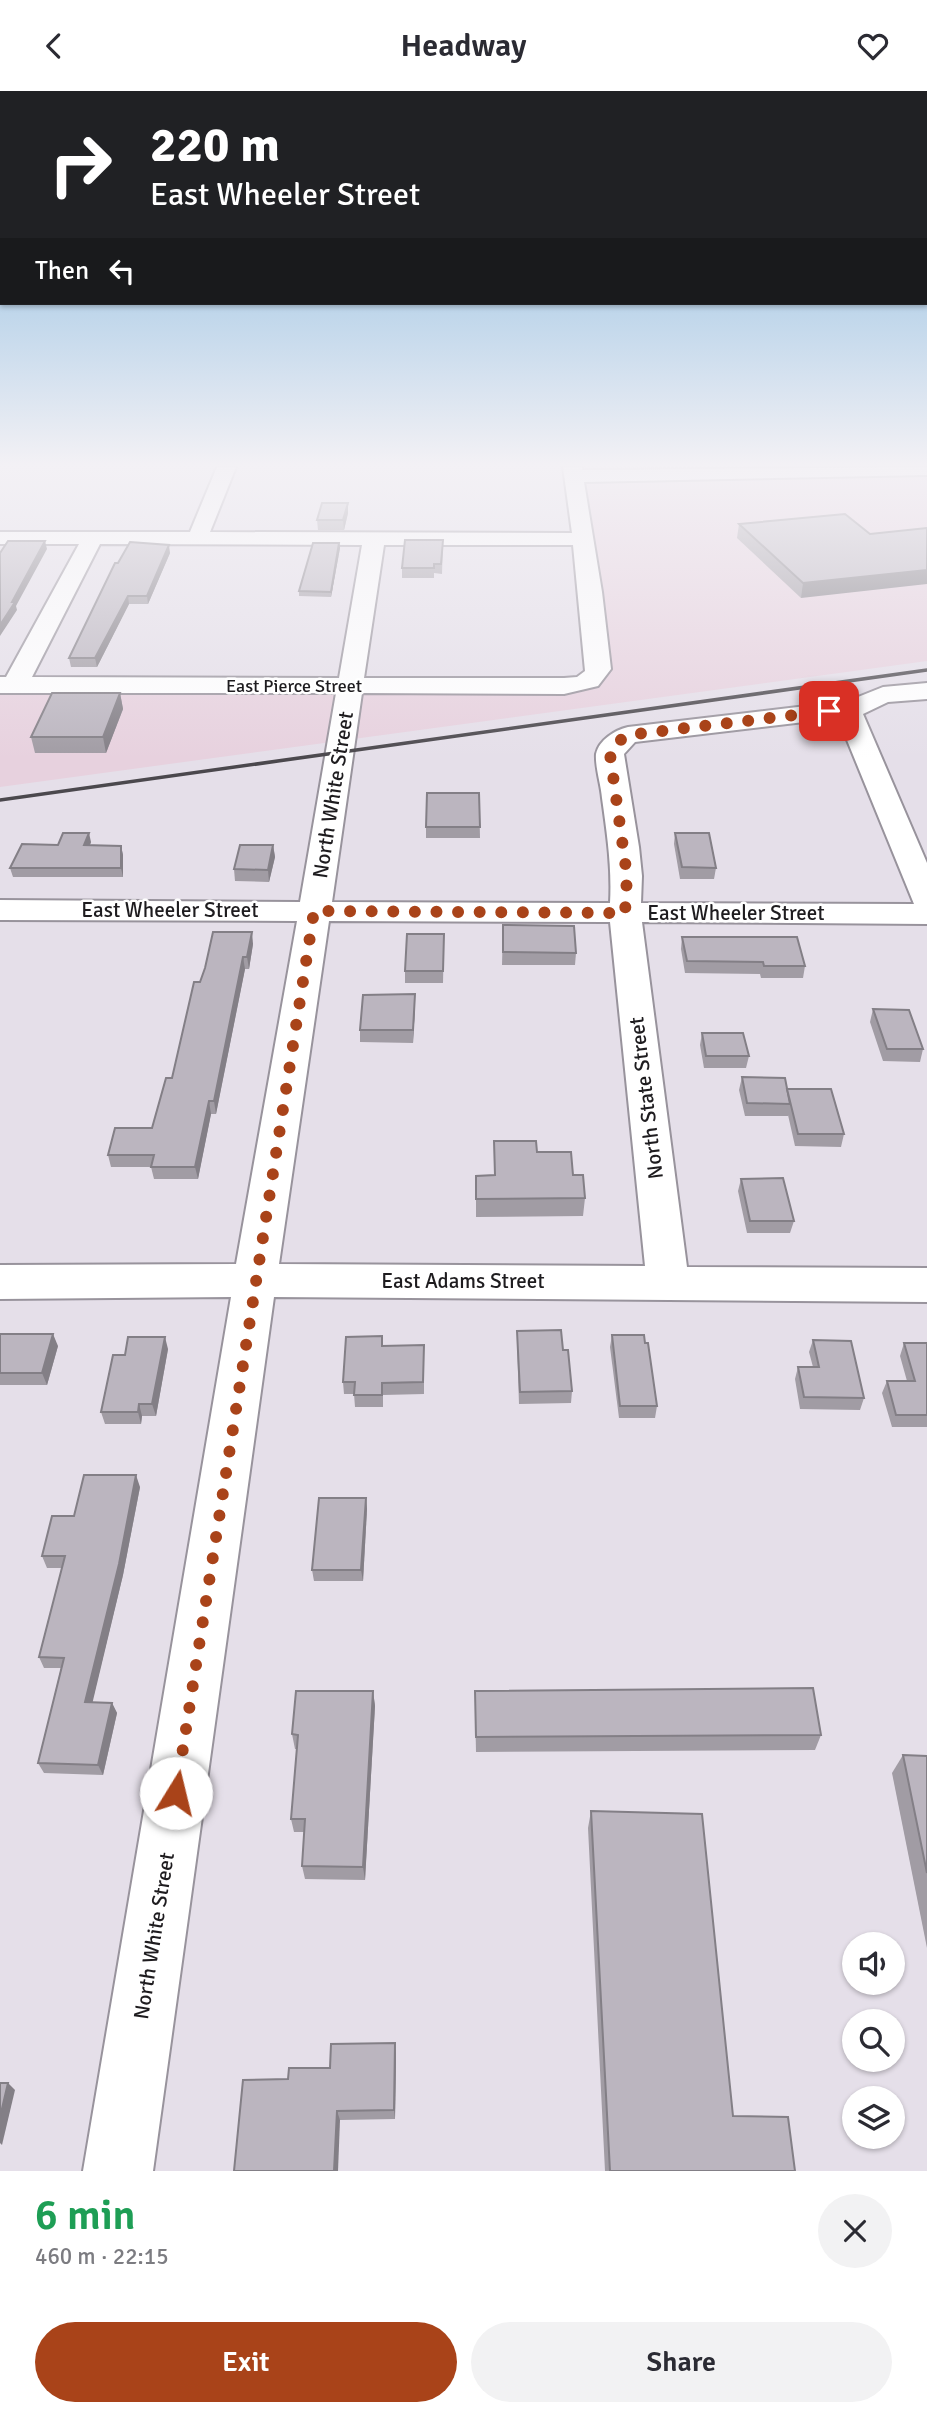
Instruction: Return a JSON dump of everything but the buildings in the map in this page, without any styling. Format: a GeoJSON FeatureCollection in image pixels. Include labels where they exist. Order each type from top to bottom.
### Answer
{"type":"FeatureCollection","features":[{"type":"Feature","properties":{"kind":"street"},"geometry":{"type":"LineString","coordinates":[[7,685],[77,564]]}},
{"type":"Feature","properties":{"kind":"street","name":"North White Street"},"geometry":{"type":"LineString","coordinates":[[118,2171],[255,1280],[370,564]]}},
{"type":"Feature","properties":{"kind":"street","name":"East Pierce Street"},"geometry":{"type":"LineString","coordinates":[[7,685],[564,686],[588,682],[595,677],[599,669],[586,564]]}},
{"type":"Feature","properties":{"kind":"street"},"geometry":{"type":"LineString","coordinates":[[927,691],[883,695],[850,711],[927,900]]}},
{"type":"Feature","properties":{"kind":"street","name":"North State Street"},"geometry":{"type":"LineString","coordinates":[[668,1283],[625,913],[626,867],[610,754],[615,744],[628,735],[854,708]]}},
{"type":"Feature","properties":{"kind":"street","name":"East Wheeler Street"},"geometry":{"type":"LineString","coordinates":[[0,910],[927,914]]}},
{"type":"Feature","properties":{"kind":"street","name":"East Adams Street"},"geometry":{"type":"LineString","coordinates":[[0,1282],[255,1280],[927,1285]]}},
{"type":"Feature","properties":{"kind":"shaded area"},"geometry":{"type":"Polygon","coordinates":[[[579,564],[927,564],[927,661],[0,787],[0,685],[587,682],[579,564]]]}},
{"type":"Feature","properties":{"kind":"railway"},"geometry":{"type":"LineString","coordinates":[[0,800],[927,670]]}},
{"type":"Feature","properties":{"kind":"route"},"geometry":{"type":"LineString","coordinates":[[176,1793],[314,911],[625,913],[627,876],[610,754],[615,744],[628,735],[829,711]]}}]}
